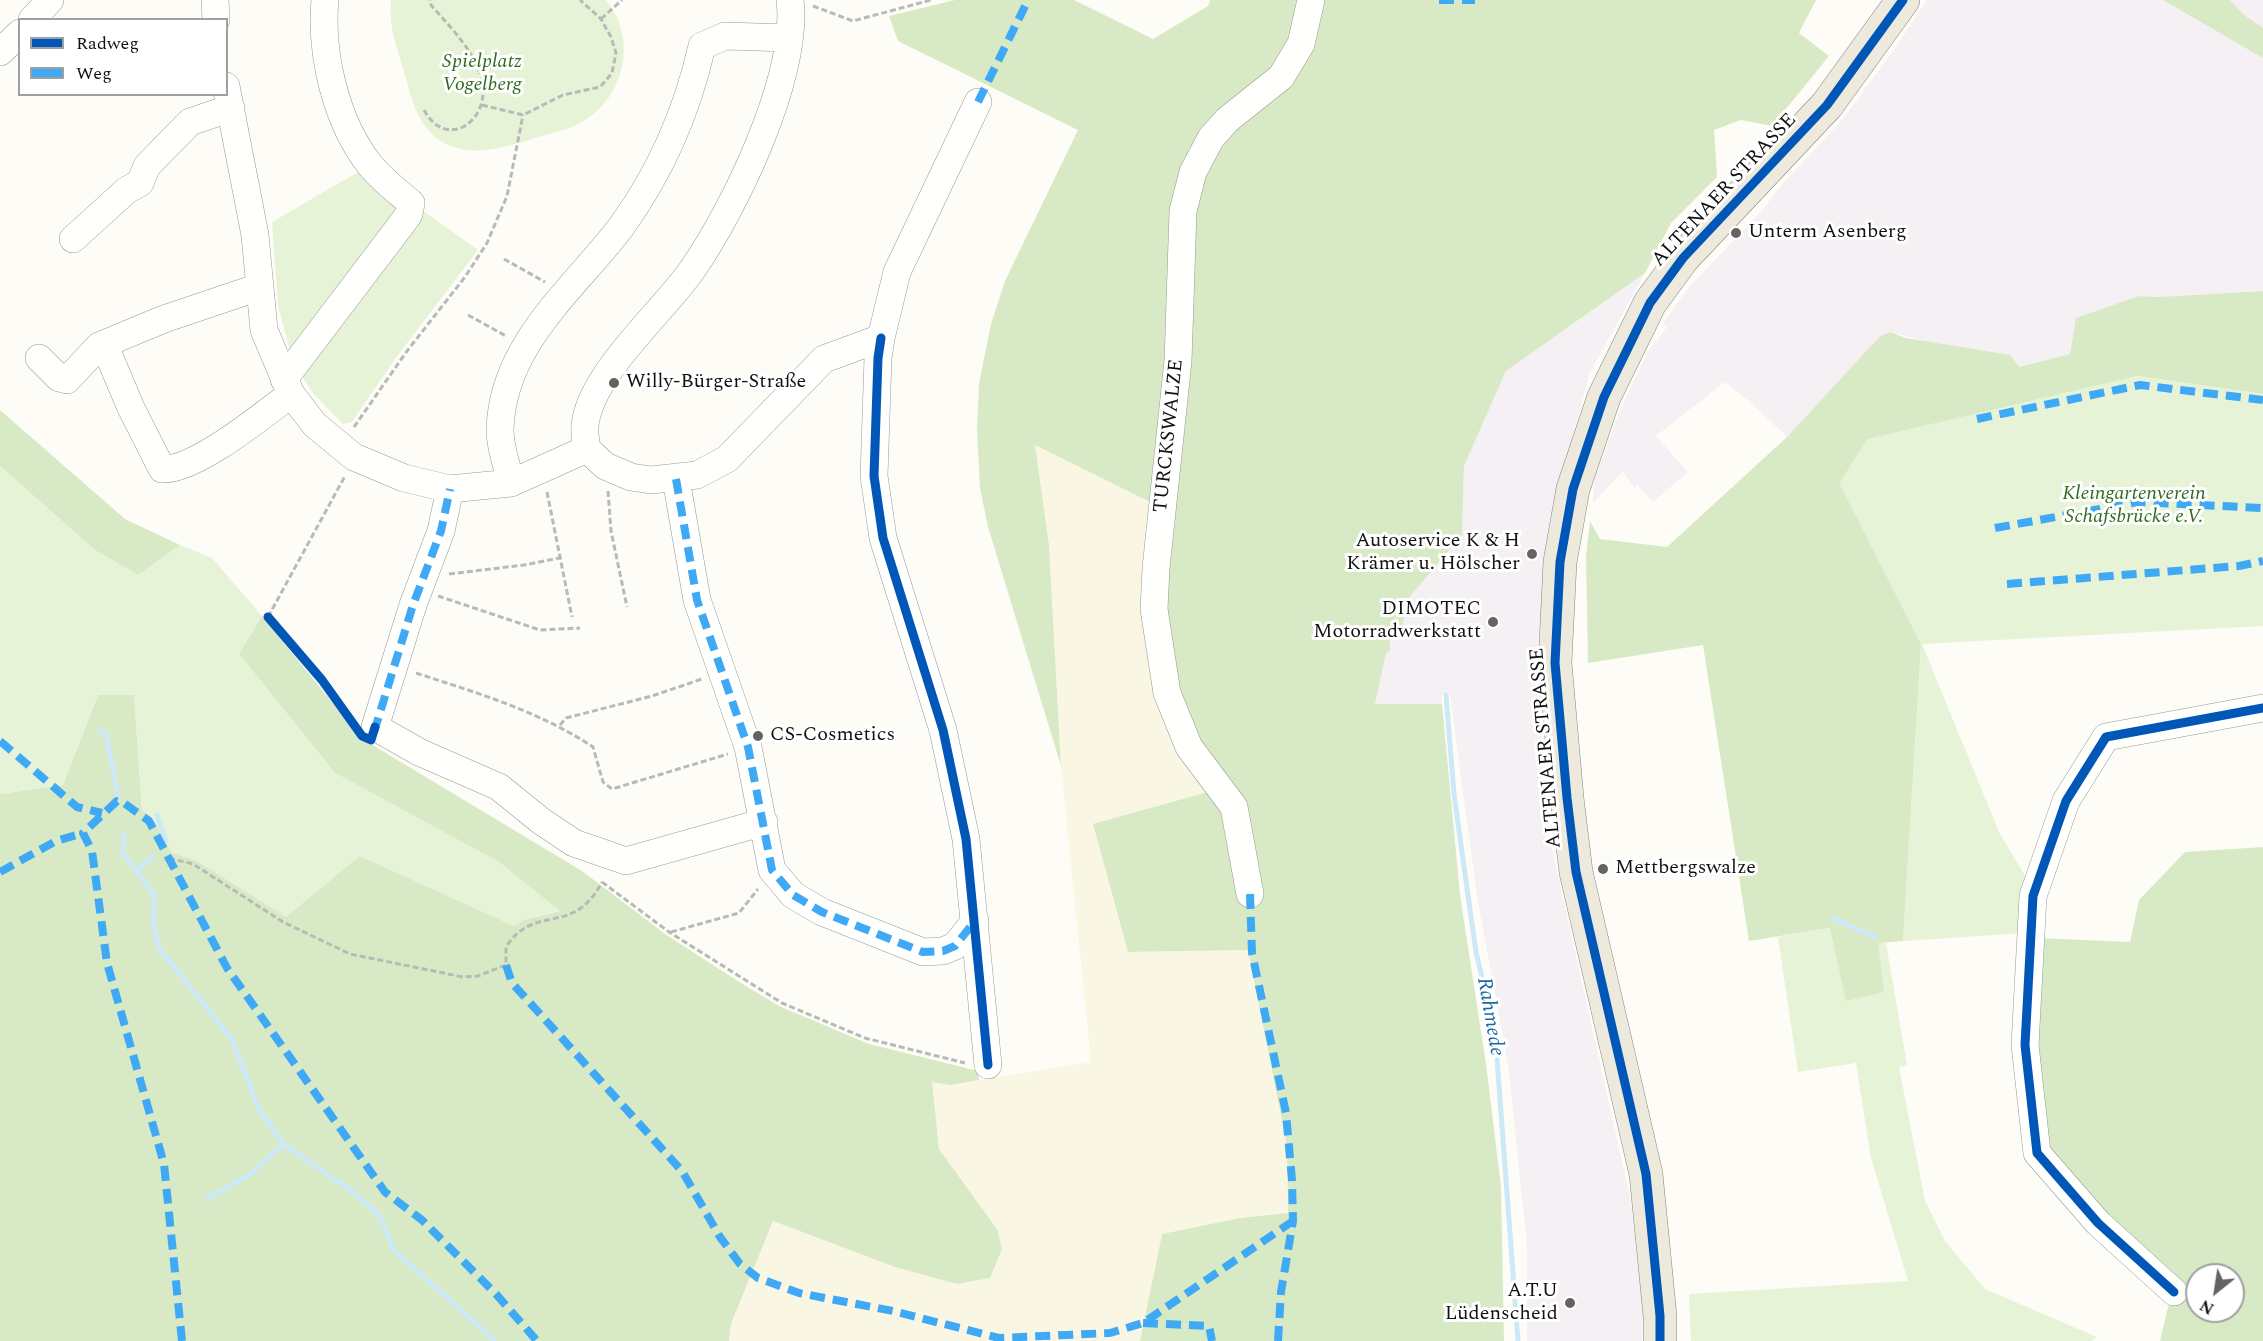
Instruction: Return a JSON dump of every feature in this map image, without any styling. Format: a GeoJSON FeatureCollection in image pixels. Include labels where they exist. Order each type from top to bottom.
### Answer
{"type":"FeatureCollection","features":[{"type":"Feature","properties":{"kind":"main road","name":"ALTENAER STRASSE"},"geometry":{"type":"LineString","coordinates":[[1660,1341],[1660,1316],[1646,1174],[1576,873],[1567,798],[1555,663],[1560,562],[1573,489],[1604,398],[1650,303],[1683,258],[1827,105],[1903,0]]}},
{"type":"Feature","properties":{"kind":"street"},"geometry":{"type":"LineString","coordinates":[[34,18],[50,0]]}},
{"type":"Feature","properties":{"kind":"street"},"geometry":{"type":"LineString","coordinates":[[215,0],[216,18]]}},
{"type":"Feature","properties":{"kind":"street"},"geometry":{"type":"LineString","coordinates":[[104,344],[131,408],[162,469],[172,470],[193,462],[287,386],[401,225],[411,208],[411,203],[370,164],[346,121],[332,81],[326,50],[325,0]]}},
{"type":"Feature","properties":{"kind":"street","name":"TURCKSWALZE"},"geometry":{"type":"LineString","coordinates":[[1250,894],[1234,807],[1189,747],[1167,693],[1154,609],[1156,568],[1178,361],[1183,211],[1193,172],[1211,138],[1227,120],[1281,77],[1298,51],[1311,0]]}},
{"type":"Feature","properties":{"kind":"street"},"geometry":{"type":"LineString","coordinates":[[798,2],[774,104],[747,170],[692,270],[603,377],[585,425],[596,457],[631,477],[651,480],[676,479],[710,470],[727,459],[824,359],[881,338]]}},
{"type":"Feature","properties":{"kind":"street"},"geometry":{"type":"LineString","coordinates":[[0,52],[18,35]]}},
{"type":"Feature","properties":{"kind":"street"},"geometry":{"type":"LineString","coordinates":[[511,483],[500,430],[508,386],[525,347],[545,315],[621,226],[649,182],[679,125],[702,46],[725,36],[789,38]]}},
{"type":"Feature","properties":{"kind":"street"},"geometry":{"type":"LineString","coordinates":[[74,239],[127,190],[140,183],[147,166],[190,122],[229,97],[255,235],[258,287],[264,330],[287,386],[315,425],[348,453],[404,478],[450,489],[511,483],[542,471],[596,457]]}},
{"type":"Feature","properties":{"kind":"street"},"geometry":{"type":"LineString","coordinates":[[978,102],[897,272],[878,358],[874,476],[883,538],[944,730],[966,839],[988,1065]]}},
{"type":"Feature","properties":{"kind":"street"},"geometry":{"type":"LineString","coordinates":[[39,358],[59,378],[67,380],[94,350],[104,344],[164,319],[258,287]]}},
{"type":"Feature","properties":{"kind":"street"},"geometry":{"type":"LineString","coordinates":[[676,479],[697,600],[748,747],[772,870],[793,895],[822,912],[923,952],[943,951],[956,946],[975,921]]}},
{"type":"Feature","properties":{"kind":"street"},"geometry":{"type":"LineString","coordinates":[[450,489],[441,531],[375,727],[419,752],[499,787],[607,870],[626,861],[764,822]]}},
{"type":"Feature","properties":{"kind":"street"},"geometry":{"type":"LineString","coordinates":[[2174,1292],[2098,1223],[2037,1153],[2025,1045],[2033,896],[2066,801],[2106,737],[2263,708]]}},
{"type":"Feature","properties":{"kind":"path"},"geometry":{"type":"LineString","coordinates":[[424,110],[430,121],[440,128],[453,130],[466,125],[480,112],[483,90],[475,62],[468,49],[431,6],[430,0]]}},
{"type":"Feature","properties":{"kind":"path"},"geometry":{"type":"LineString","coordinates":[[482,105],[523,115],[563,95],[600,87],[612,73],[616,53],[611,37],[601,19],[580,0]]}},
{"type":"Feature","properties":{"kind":"path"},"geometry":{"type":"LineString","coordinates":[[601,19],[622,0]]}},
{"type":"Feature","properties":{"kind":"path"},"geometry":{"type":"LineString","coordinates":[[798,2],[853,21],[931,0]]}},
{"type":"Feature","properties":{"kind":"path"},"geometry":{"type":"LineString","coordinates":[[268,616],[380,387],[465,277],[487,243],[507,196],[523,115]]}},
{"type":"Feature","properties":{"kind":"path"},"geometry":{"type":"LineString","coordinates":[[504,259],[565,293]]}},
{"type":"Feature","properties":{"kind":"path"},"geometry":{"type":"LineString","coordinates":[[468,315],[525,347]]}},
{"type":"Feature","properties":{"kind":"path"},"geometry":{"type":"LineString","coordinates":[[596,457],[627,607]]}},
{"type":"Feature","properties":{"kind":"path"},"geometry":{"type":"LineString","coordinates":[[542,471],[572,617]]}},
{"type":"Feature","properties":{"kind":"path"},"geometry":{"type":"LineString","coordinates":[[423,580],[559,558]]}},
{"type":"Feature","properties":{"kind":"path"},"geometry":{"type":"LineString","coordinates":[[423,580],[540,630],[580,628]]}},
{"type":"Feature","properties":{"kind":"path"},"geometry":{"type":"LineString","coordinates":[[394,666],[514,706],[560,725],[593,747],[603,782],[612,789],[748,747]]}},
{"type":"Feature","properties":{"kind":"path"},"geometry":{"type":"LineString","coordinates":[[560,725],[566,718],[652,696],[721,672]]}},
{"type":"Feature","properties":{"kind":"path"},"geometry":{"type":"LineString","coordinates":[[169,858],[193,864],[283,922],[350,954],[463,976],[478,976],[506,964],[506,947],[521,928],[577,913],[593,900],[607,870],[669,932],[782,1003],[865,1038],[965,1063],[988,1065]]}},
{"type":"Feature","properties":{"kind":"path"},"geometry":{"type":"LineString","coordinates":[[669,932],[739,913],[772,870]]}},
{"type":"Feature","properties":{"kind":"shaded area"},"geometry":{"type":"Polygon","coordinates":[[[1927,0],[2263,0],[2263,291],[2139,296],[2070,354],[2018,367],[1891,332],[1880,336],[1787,437],[1725,382],[1656,436],[1688,472],[1653,502],[1637,485],[1634,488],[1623,471],[1593,503],[1595,479],[1621,408],[1647,353],[1667,327],[1663,323],[1689,287],[1760,213],[1784,182],[1843,119],[1927,0]]]}},
{"type":"Feature","properties":{"kind":"shaded area"},"geometry":{"type":"Polygon","coordinates":[[[1645,273],[1589,374],[1551,521],[1539,633],[1541,731],[1549,836],[1630,1197],[1643,1310],[1642,1341],[1527,1341],[1527,1244],[1508,1064],[1477,896],[1450,695],[1442,695],[1442,704],[1375,704],[1386,654],[1390,651],[1390,635],[1401,635],[1407,600],[1462,535],[1464,466],[1506,371],[1645,273]]]}},
{"type":"Feature","properties":{"kind":"shaded area"},"geometry":{"type":"Polygon","coordinates":[[[1034,444],[1158,506],[1215,791],[1153,807],[1128,952],[1248,950],[1287,1146],[1288,1214],[1240,1218],[1162,1234],[1140,1341],[729,1341],[731,1324],[773,1221],[895,1267],[997,1229],[939,1149],[931,1081],[950,1085],[1091,1062],[1061,766],[1049,545],[1034,444]]]}},
{"type":"Feature","properties":{"kind":"green space","name":"Spielplatz Vogelberg"},"geometry":{"type":"Polygon","coordinates":[[[391,0],[606,0],[616,15],[622,32],[624,49],[617,83],[597,111],[569,128],[492,149],[470,151],[449,145],[431,133],[415,108],[394,36],[391,0]]]}},
{"type":"Feature","properties":{"kind":"green space"},"geometry":{"type":"Polygon","coordinates":[[[955,0],[1074,0],[1153,39],[1208,6],[1210,0],[1816,0],[1799,33],[1829,56],[1772,126],[1741,120],[1714,130],[1717,177],[1671,223],[1645,273],[1506,371],[1464,466],[1462,535],[1407,600],[1401,635],[1390,635],[1390,651],[1386,654],[1375,704],[1442,704],[1460,895],[1486,1064],[1501,1186],[1504,1341],[1140,1341],[1162,1234],[1240,1218],[1288,1213],[1287,1146],[1248,950],[1128,952],[1093,824],[1215,790],[1163,692],[1158,506],[1035,445],[1049,545],[1061,766],[988,527],[980,488],[977,430],[979,384],[991,324],[1005,281],[1078,130],[898,41],[889,16],[955,0]]]}},
{"type":"Feature","properties":{"kind":"green space"},"geometry":{"type":"Polygon","coordinates":[[[2163,0],[2230,0],[2244,15],[2263,28],[2263,58],[2163,0]]]}},
{"type":"Feature","properties":{"kind":"green space"},"geometry":{"type":"Polygon","coordinates":[[[365,168],[398,209],[292,357],[278,306],[272,222],[365,168]]]}},
{"type":"Feature","properties":{"kind":"green space"},"geometry":{"type":"Polygon","coordinates":[[[423,211],[478,250],[395,359],[352,422],[343,424],[313,393],[299,372],[423,211]]]}},
{"type":"Feature","properties":{"kind":"green space"},"geometry":{"type":"Polygon","coordinates":[[[2263,291],[2263,394],[2138,376],[1868,439],[1839,483],[1921,644],[1903,941],[1878,943],[1884,992],[1846,1001],[1830,928],[1749,941],[1703,645],[1588,663],[1586,556],[1590,521],[1600,539],[1667,547],[1787,437],[1880,336],[1891,332],[1906,338],[2010,355],[2019,367],[2070,354],[2076,318],[2139,296],[2263,291]]]}},
{"type":"Feature","properties":{"kind":"green space","name":"Kleingartenverein Schafsbrücke e.V."},"geometry":{"type":"Polygon","coordinates":[[[2138,376],[2263,394],[2263,626],[1922,644],[1999,832],[2030,884],[2024,933],[1903,941],[1921,644],[1838,483],[1868,439],[2138,376]]]}},
{"type":"Feature","properties":{"kind":"green space"},"geometry":{"type":"Polygon","coordinates":[[[0,410],[125,519],[180,545],[138,575],[95,550],[0,466],[0,410]]]}},
{"type":"Feature","properties":{"kind":"green space"},"geometry":{"type":"Polygon","coordinates":[[[0,466],[95,550],[138,575],[180,545],[212,558],[262,616],[239,654],[335,773],[499,862],[561,910],[523,920],[514,926],[360,856],[303,932],[195,860],[172,853],[152,817],[142,810],[134,695],[98,695],[63,785],[0,794],[0,466]]]}},
{"type":"Feature","properties":{"kind":"green space"},"geometry":{"type":"Polygon","coordinates":[[[262,616],[361,738],[582,871],[668,936],[741,983],[779,1006],[869,1044],[978,1071],[979,1080],[950,1085],[932,1082],[939,1149],[997,1229],[1002,1249],[990,1278],[957,1284],[895,1267],[773,1221],[731,1324],[729,1341],[0,1341],[0,794],[63,785],[98,695],[134,695],[142,810],[152,817],[172,853],[195,860],[286,917],[360,856],[514,926],[523,920],[560,911],[499,862],[335,773],[239,654],[262,616]]]}},
{"type":"Feature","properties":{"kind":"green space"},"geometry":{"type":"Polygon","coordinates":[[[2263,847],[2263,1341],[2160,1341],[2171,1295],[2041,1153],[2036,938],[2130,942],[2139,900],[2185,852],[2263,847]]]}},
{"type":"Feature","properties":{"kind":"green space"},"geometry":{"type":"Polygon","coordinates":[[[1830,928],[1878,943],[1886,943],[1907,1065],[1899,1067],[1925,1201],[1945,1241],[1985,1289],[2097,1337],[2092,1341],[1691,1341],[1689,1294],[1908,1281],[1871,1158],[1856,1063],[1798,1072],[1778,937],[1830,928]]]}},
{"type":"Feature","properties":{"kind":"waterway","name":"Rahmede"},"geometry":{"type":"LineString","coordinates":[[1446,695],[1454,794],[1476,952],[1495,1032],[1518,1341]]}},
{"type":"Feature","properties":{"kind":"waterway"},"geometry":{"type":"LineString","coordinates":[[100,731],[106,734],[118,795]]}},
{"type":"Feature","properties":{"kind":"waterway"},"geometry":{"type":"LineString","coordinates":[[157,815],[166,841]]}},
{"type":"Feature","properties":{"kind":"waterway"},"geometry":{"type":"LineString","coordinates":[[124,834],[123,853],[155,896],[153,921],[159,948],[232,1039],[259,1110],[284,1144],[357,1195],[379,1215],[394,1250],[495,1341]]}},
{"type":"Feature","properties":{"kind":"waterway"},"geometry":{"type":"LineString","coordinates":[[137,871],[152,857]]}},
{"type":"Feature","properties":{"kind":"waterway"},"geometry":{"type":"LineString","coordinates":[[1832,918],[1876,937]]}},
{"type":"Feature","properties":{"kind":"waterway"},"geometry":{"type":"LineString","coordinates":[[208,1198],[249,1175],[284,1144]]}},
{"type":"Feature","properties":{"kind":"marked path"},"geometry":{"type":"LineString","coordinates":[[978,102],[1028,0]]}},
{"type":"Feature","properties":{"kind":"marked path"},"geometry":{"type":"LineString","coordinates":[[1439,0],[1475,0]]}},
{"type":"Feature","properties":{"kind":"marked path"},"geometry":{"type":"LineString","coordinates":[[1977,419],[2140,385],[2263,400]]}},
{"type":"Feature","properties":{"kind":"marked path"},"geometry":{"type":"LineString","coordinates":[[676,479],[697,600],[748,747],[772,870],[793,895],[822,912],[923,952],[943,951],[955,946],[974,922]]}},
{"type":"Feature","properties":{"kind":"marked path"},"geometry":{"type":"LineString","coordinates":[[374,732],[413,605],[441,531],[450,489]]}},
{"type":"Feature","properties":{"kind":"marked path"},"geometry":{"type":"LineString","coordinates":[[1995,528],[2138,502],[2263,508]]}},
{"type":"Feature","properties":{"kind":"marked path"},"geometry":{"type":"LineString","coordinates":[[2007,584],[2239,566],[2263,561]]}},
{"type":"Feature","properties":{"kind":"marked path"},"geometry":{"type":"LineString","coordinates":[[0,741],[77,807],[102,813]]}},
{"type":"Feature","properties":{"kind":"marked path"},"geometry":{"type":"LineString","coordinates":[[182,1341],[164,1164],[107,963],[92,851],[83,833],[117,801],[124,803],[149,821],[227,968],[385,1192],[422,1220],[496,1294],[537,1341]]}},
{"type":"Feature","properties":{"kind":"marked path"},"geometry":{"type":"LineString","coordinates":[[0,872],[56,841],[83,833]]}},
{"type":"Feature","properties":{"kind":"marked path"},"geometry":{"type":"LineString","coordinates":[[1250,894],[1252,953],[1286,1113],[1292,1180],[1293,1221],[1281,1292],[1278,1341]]}},
{"type":"Feature","properties":{"kind":"marked path"},"geometry":{"type":"LineString","coordinates":[[506,965],[512,983],[682,1171],[720,1237],[740,1264],[758,1278],[799,1293],[893,1311],[999,1338],[1110,1333],[1143,1323],[1293,1221]]}},
{"type":"Feature","properties":{"kind":"marked path"},"geometry":{"type":"LineString","coordinates":[[1143,1323],[1209,1326],[1212,1341]]}},
{"type":"Feature","properties":{"kind":"cycle path"},"geometry":{"type":"LineString","coordinates":[[1660,1341],[1660,1316],[1646,1174],[1576,872],[1567,798],[1555,663],[1560,562],[1573,489],[1604,397],[1650,303],[1683,258],[1827,105],[1903,0]]}},
{"type":"Feature","properties":{"kind":"cycle path"},"geometry":{"type":"LineString","coordinates":[[881,338],[878,358],[874,476],[883,538],[943,730],[966,839],[988,1065]]}},
{"type":"Feature","properties":{"kind":"cycle path"},"geometry":{"type":"LineString","coordinates":[[268,617],[322,680],[362,736],[371,740],[375,727]]}},
{"type":"Feature","properties":{"kind":"cycle path"},"geometry":{"type":"LineString","coordinates":[[2174,1292],[2098,1223],[2037,1153],[2025,1045],[2033,896],[2066,801],[2106,737],[2263,708]]}},
{"type":"Feature","properties":{"kind":"place","name":"Unterm Asenberg"},"geometry":{"type":"Point","coordinates":[1736,233]}},
{"type":"Feature","properties":{"kind":"place","name":"Willy-Bürger-Straße"},"geometry":{"type":"Point","coordinates":[614,383]}},
{"type":"Feature","properties":{"kind":"place","name":"Autoservice K & H Krämer u. Hölscher"},"geometry":{"type":"Point","coordinates":[1532,554]}},
{"type":"Feature","properties":{"kind":"place","name":"DIMOTEC Motorradwerkstatt"},"geometry":{"type":"Point","coordinates":[1493,622]}},
{"type":"Feature","properties":{"kind":"place","name":"CS-Cosmetics"},"geometry":{"type":"Point","coordinates":[758,736]}},
{"type":"Feature","properties":{"kind":"place","name":"Mettbergswalze"},"geometry":{"type":"Point","coordinates":[1603,869]}},
{"type":"Feature","properties":{"kind":"place","name":"A.T.U Lüdenscheid"},"geometry":{"type":"Point","coordinates":[1570,1303]}}]}
